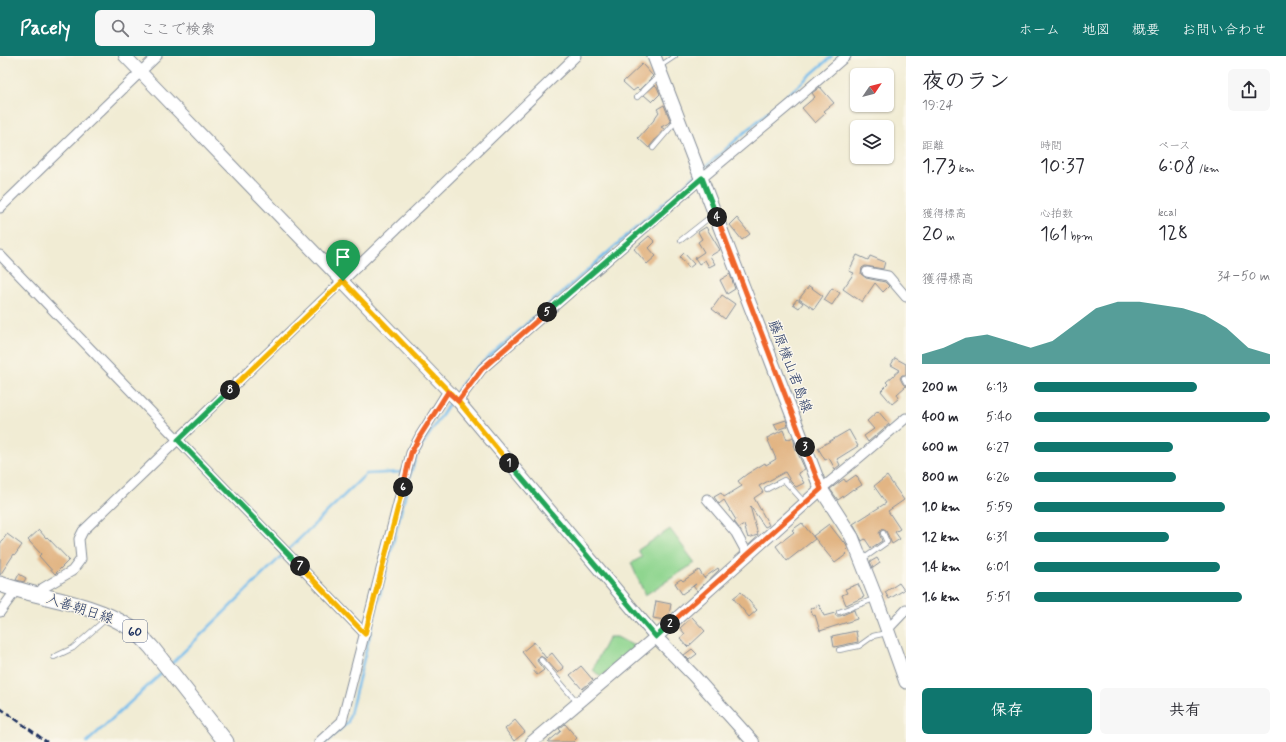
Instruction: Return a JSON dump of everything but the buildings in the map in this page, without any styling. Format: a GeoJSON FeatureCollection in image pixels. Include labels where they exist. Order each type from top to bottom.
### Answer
{"type":"FeatureCollection","features":[{"type":"Feature","properties":{"kind":"main road","name":"藤原横山君島線"},"geometry":{"type":"LineString","coordinates":[[658,66],[821,489],[852,537],[876,598],[906,682]]}},
{"type":"Feature","properties":{"kind":"main road","name":"入善朝日線"},"geometry":{"type":"LineString","coordinates":[[0,584],[16,590],[38,594],[86,607],[130,627],[142,636],[226,742]]}},
{"type":"Feature","properties":{"kind":"street"},"geometry":{"type":"LineString","coordinates":[[125,56],[458,401],[656,637],[694,676],[753,742]]}},
{"type":"Feature","properties":{"kind":"street"},"geometry":{"type":"LineString","coordinates":[[0,208],[157,56]]}},
{"type":"Feature","properties":{"kind":"street"},"geometry":{"type":"LineString","coordinates":[[38,594],[43,588],[72,571],[81,559],[79,539],[83,531],[576,56]]}},
{"type":"Feature","properties":{"kind":"street"},"geometry":{"type":"LineString","coordinates":[[458,401],[482,369],[702,178],[846,56]]}},
{"type":"Feature","properties":{"kind":"street"},"geometry":{"type":"LineString","coordinates":[[0,255],[365,634]]}},
{"type":"Feature","properties":{"kind":"street"},"geometry":{"type":"LineString","coordinates":[[867,272],[888,276],[906,297]]}},
{"type":"Feature","properties":{"kind":"street"},"geometry":{"type":"LineString","coordinates":[[318,742],[342,721],[411,453],[448,392]]}},
{"type":"Feature","properties":{"kind":"street"},"geometry":{"type":"LineString","coordinates":[[532,742],[656,637],[821,489],[860,458],[906,418]]}},
{"type":"Feature","properties":{"kind":"street"},"geometry":{"type":"LineString","coordinates":[[707,500],[736,533],[748,555]]}},
{"type":"Feature","properties":{"kind":"street"},"geometry":{"type":"LineString","coordinates":[[0,612],[16,590]]}},
{"type":"Feature","properties":{"kind":"street"},"geometry":{"type":"LineString","coordinates":[[887,630],[906,610]]}},
{"type":"Feature","properties":{"kind":"lane"},"geometry":{"type":"LineString","coordinates":[[637,97],[658,66],[675,56]]}},
{"type":"Feature","properties":{"kind":"lane"},"geometry":{"type":"LineString","coordinates":[[653,148],[679,118]]}},
{"type":"Feature","properties":{"kind":"lane"},"geometry":{"type":"LineString","coordinates":[[681,240],[715,212]]}},
{"type":"Feature","properties":{"kind":"lane"},"geometry":{"type":"LineString","coordinates":[[768,489],[784,480],[805,503]]}},
{"type":"Feature","properties":{"kind":"lane"},"geometry":{"type":"LineString","coordinates":[[861,560],[888,542],[883,533]]}},
{"type":"Feature","properties":{"kind":"lane"},"geometry":{"type":"LineString","coordinates":[[839,612],[876,598]]}},
{"type":"Feature","properties":{"kind":"lane"},"geometry":{"type":"LineString","coordinates":[[54,657],[73,648],[109,617]]}},
{"type":"Feature","properties":{"kind":"lane"},"geometry":{"type":"LineString","coordinates":[[839,650],[859,646],[873,636],[882,634],[887,630]]}},
{"type":"Feature","properties":{"kind":"lane"},"geometry":{"type":"LineString","coordinates":[[541,660],[578,703]]}},
{"type":"Feature","properties":{"kind":"green space"},"geometry":{"type":"Polygon","coordinates":[[[670,529],[695,563],[645,595],[631,563],[642,557],[638,550],[670,529]]]}},
{"type":"Feature","properties":{"kind":"green space"},"geometry":{"type":"Polygon","coordinates":[[[609,637],[617,637],[638,648],[601,677],[593,670],[609,637]]]}},
{"type":"Feature","properties":{"kind":"waterway"},"geometry":{"type":"LineString","coordinates":[[703,169],[832,56]]}},
{"type":"Feature","properties":{"kind":"waterway"},"geometry":{"type":"LineString","coordinates":[[456,393],[468,375],[696,175]]}},
{"type":"Feature","properties":{"kind":"waterway"},"geometry":{"type":"LineString","coordinates":[[326,742],[348,722],[411,472],[418,452],[452,399]]}},
{"type":"Feature","properties":{"kind":"waterway"},"geometry":{"type":"LineString","coordinates":[[171,664],[366,474],[404,472]]}},
{"type":"Feature","properties":{"kind":"waterway"},"geometry":{"type":"LineString","coordinates":[[87,742],[163,672]]}},
{"type":"Feature","properties":{"kind":"railway"},"geometry":{"type":"LineString","coordinates":[[0,708],[47,742]]}},
{"type":"Feature","properties":{"kind":"route"},"geometry":{"type":"LineString","coordinates":[[343,281],[178,440],[365,634],[411,453],[448,392],[458,401],[482,369],[702,178],[821,489],[656,637],[458,401],[343,281]]}}]}
